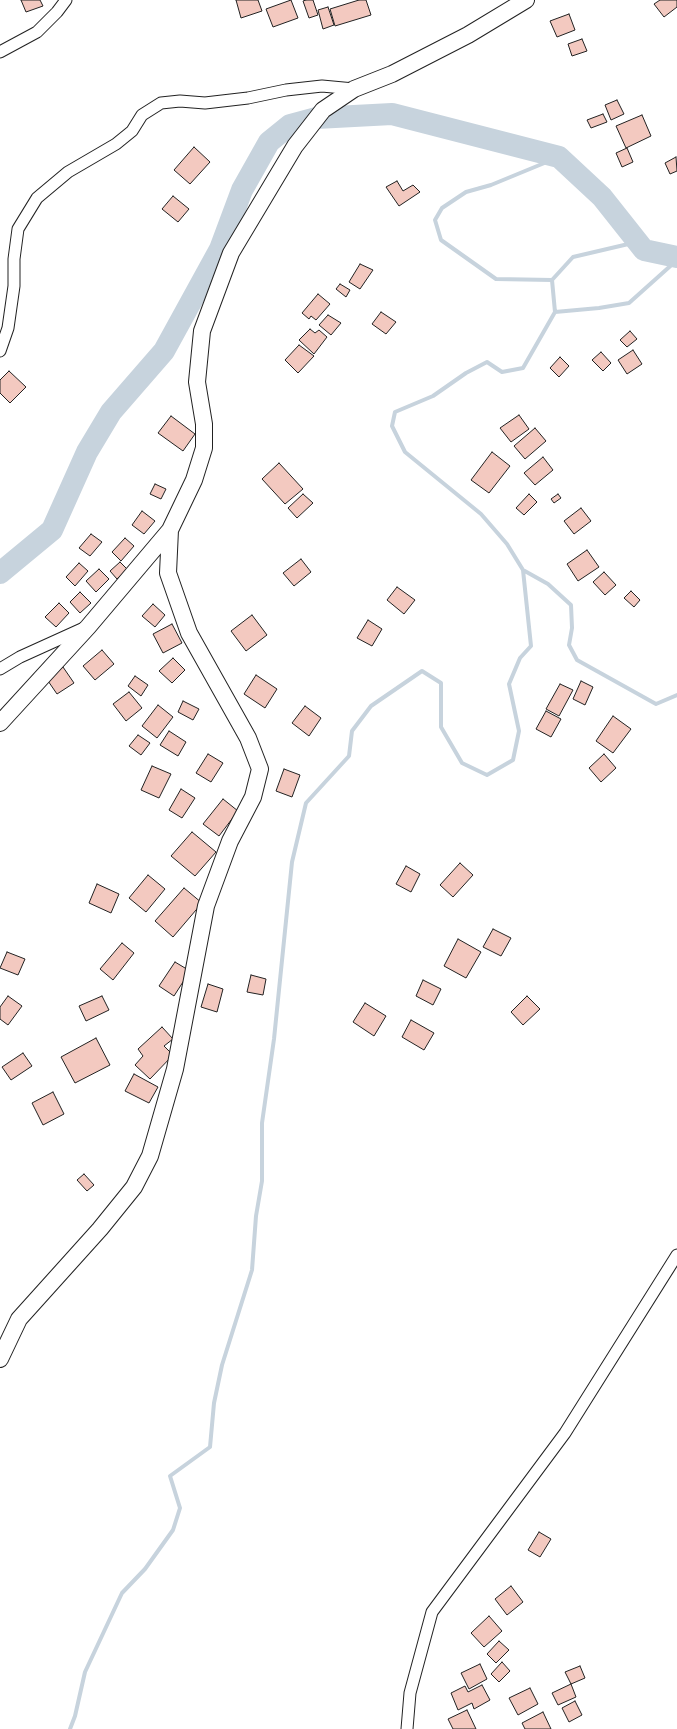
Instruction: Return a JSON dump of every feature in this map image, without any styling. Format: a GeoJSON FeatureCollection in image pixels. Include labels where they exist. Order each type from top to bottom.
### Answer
{"type":"FeatureCollection","features":[{"type":"Feature","properties":{"kind":"street"},"geometry":{"type":"LineString","coordinates":[[0,52],[37,32],[66,0]]}},
{"type":"Feature","properties":{"kind":"street"},"geometry":{"type":"LineString","coordinates":[[0,723],[88,627],[170,530],[194,480],[204,448],[204,424],[197,382],[202,331],[231,252],[295,146],[323,110],[354,90],[426,57],[468,35],[526,0]]}},
{"type":"Feature","properties":{"kind":"street"},"geometry":{"type":"LineString","coordinates":[[0,350],[8,328],[14,286],[14,259],[18,229],[37,198],[68,172],[116,144],[132,131],[142,115],[161,103],[180,101],[204,103],[322,86],[354,90]]}},
{"type":"Feature","properties":{"kind":"street"},"geometry":{"type":"LineString","coordinates":[[0,1359],[18,1319],[100,1229],[134,1187],[150,1156],[175,1069],[206,906],[230,841],[253,797],[260,770],[248,738],[189,633],[168,574],[170,530]]}},
{"type":"Feature","properties":{"kind":"street"},"geometry":{"type":"LineString","coordinates":[[0,669],[20,657],[88,627]]}},
{"type":"Feature","properties":{"kind":"street"},"geometry":{"type":"LineString","coordinates":[[408,1729],[410,1693],[432,1612],[565,1433],[677,1255]]}},
{"type":"Feature","properties":{"kind":"building"},"geometry":{"type":"Polygon","coordinates":[[[21,0],[40,0],[43,6],[26,12],[21,0]]]}},
{"type":"Feature","properties":{"kind":"building"},"geometry":{"type":"Polygon","coordinates":[[[236,0],[258,0],[262,11],[241,18],[236,0]]]}},
{"type":"Feature","properties":{"kind":"building"},"geometry":{"type":"Polygon","coordinates":[[[291,0],[298,18],[273,27],[266,9],[291,0]]]}},
{"type":"Feature","properties":{"kind":"building"},"geometry":{"type":"Polygon","coordinates":[[[313,0],[318,15],[309,18],[303,1],[313,0]]]}},
{"type":"Feature","properties":{"kind":"building"},"geometry":{"type":"Polygon","coordinates":[[[359,0],[366,0],[371,15],[335,26],[330,9],[359,0]]]}},
{"type":"Feature","properties":{"kind":"building"},"geometry":{"type":"Polygon","coordinates":[[[660,0],[677,0],[677,7],[664,17],[654,4],[660,0]]]}},
{"type":"Feature","properties":{"kind":"building"},"geometry":{"type":"Polygon","coordinates":[[[328,7],[334,25],[323,29],[318,10],[328,7]]]}},
{"type":"Feature","properties":{"kind":"building"},"geometry":{"type":"Polygon","coordinates":[[[569,14],[575,30],[557,37],[550,21],[569,14]]]}},
{"type":"Feature","properties":{"kind":"building"},"geometry":{"type":"Polygon","coordinates":[[[582,39],[587,51],[572,56],[568,44],[582,39]]]}},
{"type":"Feature","properties":{"kind":"building"},"geometry":{"type":"Polygon","coordinates":[[[617,100],[624,114],[611,120],[605,105],[617,100]]]}},
{"type":"Feature","properties":{"kind":"building"},"geometry":{"type":"Polygon","coordinates":[[[603,114],[607,122],[591,128],[587,120],[603,114]]]}},
{"type":"Feature","properties":{"kind":"building"},"geometry":{"type":"Polygon","coordinates":[[[642,115],[651,136],[626,148],[616,126],[642,115]]]}},
{"type":"Feature","properties":{"kind":"building"},"geometry":{"type":"Polygon","coordinates":[[[194,147],[210,162],[190,184],[174,170],[194,147]]]}},
{"type":"Feature","properties":{"kind":"building"},"geometry":{"type":"Polygon","coordinates":[[[627,148],[633,162],[622,167],[616,153],[627,148]]]}},
{"type":"Feature","properties":{"kind":"building"},"geometry":{"type":"Polygon","coordinates":[[[676,157],[677,171],[670,174],[665,163],[676,157]]]}},
{"type":"Feature","properties":{"kind":"building"},"geometry":{"type":"Polygon","coordinates":[[[397,181],[403,191],[413,185],[420,192],[399,206],[386,187],[397,181]]]}},
{"type":"Feature","properties":{"kind":"building"},"geometry":{"type":"Polygon","coordinates":[[[173,196],[189,209],[178,222],[162,209],[173,196]]]}},
{"type":"Feature","properties":{"kind":"building"},"geometry":{"type":"Polygon","coordinates":[[[360,264],[373,270],[360,289],[349,282],[360,264]]]}},
{"type":"Feature","properties":{"kind":"building"},"geometry":{"type":"Polygon","coordinates":[[[340,284],[350,290],[346,297],[336,289],[340,284]]]}},
{"type":"Feature","properties":{"kind":"building"},"geometry":{"type":"Polygon","coordinates":[[[318,294],[330,304],[316,320],[311,316],[309,319],[302,313],[318,294]]]}},
{"type":"Feature","properties":{"kind":"building"},"geometry":{"type":"Polygon","coordinates":[[[381,312],[396,322],[386,334],[372,324],[381,312]]]}},
{"type":"Feature","properties":{"kind":"building"},"geometry":{"type":"Polygon","coordinates":[[[328,315],[341,323],[331,335],[319,325],[328,315]]]}},
{"type":"Feature","properties":{"kind":"building"},"geometry":{"type":"Polygon","coordinates":[[[310,329],[315,333],[319,330],[327,337],[314,354],[299,340],[310,329]]]}},
{"type":"Feature","properties":{"kind":"building"},"geometry":{"type":"Polygon","coordinates":[[[630,331],[637,339],[627,347],[620,340],[630,331]]]}},
{"type":"Feature","properties":{"kind":"building"},"geometry":{"type":"Polygon","coordinates":[[[299,345],[314,356],[298,373],[285,360],[299,345]]]}},
{"type":"Feature","properties":{"kind":"building"},"geometry":{"type":"Polygon","coordinates":[[[633,350],[642,364],[627,374],[618,360],[633,350]]]}},
{"type":"Feature","properties":{"kind":"building"},"geometry":{"type":"Polygon","coordinates":[[[601,352],[611,363],[603,371],[592,360],[601,352]]]}},
{"type":"Feature","properties":{"kind":"building"},"geometry":{"type":"Polygon","coordinates":[[[560,357],[569,366],[559,377],[550,368],[560,357]]]}},
{"type":"Feature","properties":{"kind":"building"},"geometry":{"type":"Polygon","coordinates":[[[9,371],[26,387],[10,403],[0,393],[0,380],[9,371]]]}},
{"type":"Feature","properties":{"kind":"building"},"geometry":{"type":"Polygon","coordinates":[[[519,415],[529,429],[511,442],[500,428],[519,415]]]}},
{"type":"Feature","properties":{"kind":"building"},"geometry":{"type":"Polygon","coordinates":[[[171,416],[195,434],[183,451],[158,433],[171,416]]]}},
{"type":"Feature","properties":{"kind":"building"},"geometry":{"type":"Polygon","coordinates":[[[535,428],[546,441],[525,459],[514,446],[535,428]]]}},
{"type":"Feature","properties":{"kind":"building"},"geometry":{"type":"Polygon","coordinates":[[[492,452],[510,466],[489,493],[471,480],[492,452]]]}},
{"type":"Feature","properties":{"kind":"building"},"geometry":{"type":"Polygon","coordinates":[[[543,457],[553,470],[535,485],[524,473],[543,457]]]}},
{"type":"Feature","properties":{"kind":"building"},"geometry":{"type":"Polygon","coordinates":[[[279,463],[303,489],[285,504],[262,479],[279,463]]]}},
{"type":"Feature","properties":{"kind":"building"},"geometry":{"type":"Polygon","coordinates":[[[155,484],[166,489],[161,499],[150,494],[155,484]]]}},
{"type":"Feature","properties":{"kind":"building"},"geometry":{"type":"Polygon","coordinates":[[[303,494],[313,503],[297,518],[288,508],[303,494]]]}},
{"type":"Feature","properties":{"kind":"building"},"geometry":{"type":"Polygon","coordinates":[[[529,494],[537,502],[524,515],[516,508],[529,494]]]}},
{"type":"Feature","properties":{"kind":"building"},"geometry":{"type":"Polygon","coordinates":[[[558,494],[561,498],[554,503],[551,499],[558,494]]]}},
{"type":"Feature","properties":{"kind":"building"},"geometry":{"type":"Polygon","coordinates":[[[581,508],[591,521],[574,534],[564,521],[581,508]]]}},
{"type":"Feature","properties":{"kind":"building"},"geometry":{"type":"Polygon","coordinates":[[[142,511],[155,521],[144,534],[132,525],[142,511]]]}},
{"type":"Feature","properties":{"kind":"building"},"geometry":{"type":"Polygon","coordinates":[[[91,534],[102,542],[90,556],[79,548],[91,534]]]}},
{"type":"Feature","properties":{"kind":"building"},"geometry":{"type":"Polygon","coordinates":[[[125,538],[134,546],[121,561],[112,552],[125,538]]]}},
{"type":"Feature","properties":{"kind":"building"},"geometry":{"type":"Polygon","coordinates":[[[587,550],[599,567],[578,581],[567,564],[587,550]]]}},
{"type":"Feature","properties":{"kind":"building"},"geometry":{"type":"Polygon","coordinates":[[[301,559],[311,572],[294,586],[283,573],[301,559]]]}},
{"type":"Feature","properties":{"kind":"building"},"geometry":{"type":"Polygon","coordinates":[[[120,562],[127,569],[117,579],[110,571],[120,562]]]}},
{"type":"Feature","properties":{"kind":"building"},"geometry":{"type":"Polygon","coordinates":[[[79,563],[88,571],[75,586],[66,577],[79,563]]]}},
{"type":"Feature","properties":{"kind":"building"},"geometry":{"type":"Polygon","coordinates":[[[99,569],[109,579],[96,592],[86,581],[99,569]]]}},
{"type":"Feature","properties":{"kind":"building"},"geometry":{"type":"Polygon","coordinates":[[[604,572],[616,585],[605,595],[593,582],[604,572]]]}},
{"type":"Feature","properties":{"kind":"building"},"geometry":{"type":"Polygon","coordinates":[[[397,587],[415,600],[404,614],[387,600],[397,587]]]}},
{"type":"Feature","properties":{"kind":"building"},"geometry":{"type":"Polygon","coordinates":[[[631,591],[640,600],[634,607],[624,598],[631,591]]]}},
{"type":"Feature","properties":{"kind":"building"},"geometry":{"type":"Polygon","coordinates":[[[80,592],[91,603],[80,613],[70,602],[80,592]]]}},
{"type":"Feature","properties":{"kind":"building"},"geometry":{"type":"Polygon","coordinates":[[[59,603],[69,613],[56,627],[45,617],[59,603]]]}},
{"type":"Feature","properties":{"kind":"building"},"geometry":{"type":"Polygon","coordinates":[[[153,604],[165,615],[155,627],[142,616],[153,604]]]}},
{"type":"Feature","properties":{"kind":"building"},"geometry":{"type":"Polygon","coordinates":[[[252,615],[267,635],[246,651],[231,631],[252,615]]]}},
{"type":"Feature","properties":{"kind":"building"},"geometry":{"type":"Polygon","coordinates":[[[368,620],[382,629],[372,646],[357,638],[368,620]]]}},
{"type":"Feature","properties":{"kind":"building"},"geometry":{"type":"Polygon","coordinates":[[[172,624],[182,643],[163,653],[153,634],[172,624]]]}},
{"type":"Feature","properties":{"kind":"building"},"geometry":{"type":"Polygon","coordinates":[[[102,650],[114,664],[95,680],[83,666],[102,650]]]}},
{"type":"Feature","properties":{"kind":"building"},"geometry":{"type":"Polygon","coordinates":[[[173,658],[185,670],[172,683],[159,671],[173,658]]]}},
{"type":"Feature","properties":{"kind":"building"},"geometry":{"type":"Polygon","coordinates":[[[63,667],[74,683],[57,694],[46,678],[63,667]]]}},
{"type":"Feature","properties":{"kind":"building"},"geometry":{"type":"Polygon","coordinates":[[[256,675],[277,689],[265,708],[244,694],[256,675]]]}},
{"type":"Feature","properties":{"kind":"building"},"geometry":{"type":"Polygon","coordinates":[[[135,676],[148,685],[141,696],[128,686],[135,676]]]}},
{"type":"Feature","properties":{"kind":"building"},"geometry":{"type":"Polygon","coordinates":[[[581,681],[593,687],[585,705],[573,699],[581,681]]]}},
{"type":"Feature","properties":{"kind":"building"},"geometry":{"type":"Polygon","coordinates":[[[560,684],[573,690],[559,716],[546,709],[560,684]]]}},
{"type":"Feature","properties":{"kind":"building"},"geometry":{"type":"Polygon","coordinates":[[[129,692],[142,708],[126,721],[113,704],[129,692]]]}},
{"type":"Feature","properties":{"kind":"building"},"geometry":{"type":"Polygon","coordinates":[[[183,701],[199,709],[193,720],[178,712],[183,701]]]}},
{"type":"Feature","properties":{"kind":"building"},"geometry":{"type":"Polygon","coordinates":[[[158,705],[173,717],[157,738],[142,726],[158,705]]]}},
{"type":"Feature","properties":{"kind":"building"},"geometry":{"type":"Polygon","coordinates":[[[305,706],[321,718],[309,736],[292,723],[305,706]]]}},
{"type":"Feature","properties":{"kind":"building"},"geometry":{"type":"Polygon","coordinates":[[[546,711],[561,719],[551,737],[536,729],[546,711]]]}},
{"type":"Feature","properties":{"kind":"building"},"geometry":{"type":"Polygon","coordinates":[[[613,716],[631,729],[613,753],[596,741],[613,716]]]}},
{"type":"Feature","properties":{"kind":"building"},"geometry":{"type":"Polygon","coordinates":[[[169,731],[186,742],[178,756],[160,745],[169,731]]]}},
{"type":"Feature","properties":{"kind":"building"},"geometry":{"type":"Polygon","coordinates":[[[138,735],[150,743],[141,755],[129,746],[138,735]]]}},
{"type":"Feature","properties":{"kind":"building"},"geometry":{"type":"Polygon","coordinates":[[[208,754],[223,763],[211,782],[196,773],[208,754]]]}},
{"type":"Feature","properties":{"kind":"building"},"geometry":{"type":"Polygon","coordinates":[[[604,754],[616,768],[601,782],[589,768],[604,754]]]}},
{"type":"Feature","properties":{"kind":"building"},"geometry":{"type":"Polygon","coordinates":[[[152,766],[171,774],[159,798],[141,790],[152,766]]]}},
{"type":"Feature","properties":{"kind":"building"},"geometry":{"type":"Polygon","coordinates":[[[284,769],[300,775],[292,797],[276,791],[284,769]]]}},
{"type":"Feature","properties":{"kind":"building"},"geometry":{"type":"Polygon","coordinates":[[[181,789],[195,798],[182,818],[169,810],[181,789]]]}},
{"type":"Feature","properties":{"kind":"building"},"geometry":{"type":"Polygon","coordinates":[[[223,799],[238,811],[219,836],[203,824],[223,799]]]}},
{"type":"Feature","properties":{"kind":"building"},"geometry":{"type":"Polygon","coordinates":[[[192,832],[216,852],[195,876],[171,856],[192,832]]]}},
{"type":"Feature","properties":{"kind":"building"},"geometry":{"type":"Polygon","coordinates":[[[460,863],[473,875],[453,897],[440,885],[460,863]]]}},
{"type":"Feature","properties":{"kind":"building"},"geometry":{"type":"Polygon","coordinates":[[[406,866],[420,874],[411,892],[396,884],[406,866]]]}},
{"type":"Feature","properties":{"kind":"building"},"geometry":{"type":"Polygon","coordinates":[[[148,875],[165,889],[146,912],[129,898],[148,875]]]}},
{"type":"Feature","properties":{"kind":"building"},"geometry":{"type":"Polygon","coordinates":[[[97,884],[119,894],[111,913],[89,903],[97,884]]]}},
{"type":"Feature","properties":{"kind":"building"},"geometry":{"type":"Polygon","coordinates":[[[184,888],[202,903],[173,937],[155,921],[184,888]]]}},
{"type":"Feature","properties":{"kind":"building"},"geometry":{"type":"Polygon","coordinates":[[[493,929],[511,938],[501,956],[483,947],[493,929]]]}},
{"type":"Feature","properties":{"kind":"building"},"geometry":{"type":"Polygon","coordinates":[[[458,939],[481,952],[466,978],[444,966],[458,939]]]}},
{"type":"Feature","properties":{"kind":"building"},"geometry":{"type":"Polygon","coordinates":[[[122,943],[134,953],[113,980],[100,969],[122,943]]]}},
{"type":"Feature","properties":{"kind":"building"},"geometry":{"type":"Polygon","coordinates":[[[7,952],[25,959],[18,975],[0,968],[7,952]]]}},
{"type":"Feature","properties":{"kind":"building"},"geometry":{"type":"Polygon","coordinates":[[[175,962],[190,971],[174,996],[159,986],[175,962]]]}},
{"type":"Feature","properties":{"kind":"building"},"geometry":{"type":"Polygon","coordinates":[[[251,975],[266,979],[263,995],[247,992],[251,975]]]}},
{"type":"Feature","properties":{"kind":"building"},"geometry":{"type":"Polygon","coordinates":[[[423,980],[441,989],[433,1005],[416,996],[423,980]]]}},
{"type":"Feature","properties":{"kind":"building"},"geometry":{"type":"Polygon","coordinates":[[[208,984],[223,989],[217,1012],[201,1007],[208,984]]]}},
{"type":"Feature","properties":{"kind":"building"},"geometry":{"type":"Polygon","coordinates":[[[8,996],[22,1006],[8,1025],[0,1019],[0,1007],[8,996]]]}},
{"type":"Feature","properties":{"kind":"building"},"geometry":{"type":"Polygon","coordinates":[[[102,996],[109,1010],[86,1021],[79,1006],[102,996]]]}},
{"type":"Feature","properties":{"kind":"building"},"geometry":{"type":"Polygon","coordinates":[[[527,996],[540,1009],[523,1025],[511,1012],[527,996]]]}},
{"type":"Feature","properties":{"kind":"building"},"geometry":{"type":"Polygon","coordinates":[[[365,1003],[386,1016],[374,1036],[353,1022],[365,1003]]]}},
{"type":"Feature","properties":{"kind":"building"},"geometry":{"type":"Polygon","coordinates":[[[411,1020],[434,1033],[424,1050],[402,1037],[411,1020]]]}},
{"type":"Feature","properties":{"kind":"building"},"geometry":{"type":"Polygon","coordinates":[[[162,1027],[173,1039],[164,1046],[173,1055],[150,1079],[135,1065],[143,1056],[138,1049],[162,1027]]]}},
{"type":"Feature","properties":{"kind":"building"},"geometry":{"type":"Polygon","coordinates":[[[96,1038],[110,1065],[75,1083],[61,1057],[96,1038]]]}},
{"type":"Feature","properties":{"kind":"building"},"geometry":{"type":"Polygon","coordinates":[[[23,1053],[32,1066],[11,1080],[2,1067],[23,1053]]]}},
{"type":"Feature","properties":{"kind":"building"},"geometry":{"type":"Polygon","coordinates":[[[134,1074],[158,1087],[149,1103],[125,1091],[134,1074]]]}},
{"type":"Feature","properties":{"kind":"building"},"geometry":{"type":"Polygon","coordinates":[[[53,1092],[64,1114],[43,1125],[32,1103],[53,1092]]]}},
{"type":"Feature","properties":{"kind":"building"},"geometry":{"type":"Polygon","coordinates":[[[84,1174],[94,1185],[87,1191],[77,1180],[84,1174]]]}},
{"type":"Feature","properties":{"kind":"building"},"geometry":{"type":"Polygon","coordinates":[[[539,1532],[551,1539],[540,1557],[528,1550],[539,1532]]]}},
{"type":"Feature","properties":{"kind":"building"},"geometry":{"type":"Polygon","coordinates":[[[511,1586],[523,1602],[507,1615],[495,1599],[511,1586]]]}},
{"type":"Feature","properties":{"kind":"building"},"geometry":{"type":"Polygon","coordinates":[[[489,1616],[502,1631],[484,1647],[471,1633],[489,1616]]]}},
{"type":"Feature","properties":{"kind":"building"},"geometry":{"type":"Polygon","coordinates":[[[499,1641],[509,1650],[496,1663],[487,1654],[499,1641]]]}},
{"type":"Feature","properties":{"kind":"building"},"geometry":{"type":"Polygon","coordinates":[[[502,1662],[510,1671],[499,1682],[491,1674],[502,1662]]]}},
{"type":"Feature","properties":{"kind":"building"},"geometry":{"type":"Polygon","coordinates":[[[480,1664],[487,1679],[469,1689],[461,1673],[480,1664]]]}},
{"type":"Feature","properties":{"kind":"building"},"geometry":{"type":"Polygon","coordinates":[[[580,1666],[585,1678],[571,1684],[565,1672],[580,1666]]]}},
{"type":"Feature","properties":{"kind":"building"},"geometry":{"type":"Polygon","coordinates":[[[571,1684],[576,1697],[558,1705],[552,1693],[571,1684]]]}},
{"type":"Feature","properties":{"kind":"building"},"geometry":{"type":"Polygon","coordinates":[[[482,1685],[490,1700],[474,1709],[472,1703],[458,1710],[451,1693],[465,1686],[468,1692],[482,1685]]]}},
{"type":"Feature","properties":{"kind":"building"},"geometry":{"type":"Polygon","coordinates":[[[530,1688],[538,1704],[518,1715],[509,1698],[530,1688]]]}},
{"type":"Feature","properties":{"kind":"building"},"geometry":{"type":"Polygon","coordinates":[[[575,1701],[582,1715],[569,1722],[562,1708],[575,1701]]]}},
{"type":"Feature","properties":{"kind":"building"},"geometry":{"type":"Polygon","coordinates":[[[467,1710],[476,1729],[453,1729],[448,1719],[467,1710]]]}},
{"type":"Feature","properties":{"kind":"building"},"geometry":{"type":"Polygon","coordinates":[[[543,1712],[551,1729],[525,1729],[522,1723],[543,1712]]]}},
{"type":"Feature","properties":{"kind":"waterway"},"geometry":{"type":"LineString","coordinates":[[0,573],[52,530],[87,452],[111,412],[164,351],[220,249],[242,190],[269,142],[290,125],[316,118],[392,114],[559,157],[602,197],[644,250],[677,257]]}},
{"type":"Feature","properties":{"kind":"waterway"},"geometry":{"type":"LineString","coordinates":[[552,280],[496,279],[441,240],[435,220],[442,208],[466,192],[491,185],[559,157]]}},
{"type":"Feature","properties":{"kind":"waterway"},"geometry":{"type":"LineString","coordinates":[[555,312],[552,280],[573,257],[637,242]]}},
{"type":"Feature","properties":{"kind":"waterway"},"geometry":{"type":"LineString","coordinates":[[677,260],[629,303],[555,312],[523,368],[502,372],[487,362],[466,373],[433,396],[395,412],[392,426],[405,452],[481,514],[507,544],[523,570],[548,584],[571,605],[572,628],[569,645],[577,660],[656,704],[677,695]]}},
{"type":"Feature","properties":{"kind":"waterway"},"geometry":{"type":"LineString","coordinates":[[70,1729],[75,1716],[85,1672],[122,1593],[145,1569],[173,1530],[180,1508],[170,1476],[210,1447],[214,1403],[222,1365],[252,1270],[256,1216],[262,1181],[262,1123],[274,1039],[292,862],[306,803],[349,756],[352,731],[371,706],[422,671],[441,683],[441,727],[462,763],[487,775],[513,760],[519,731],[509,684],[520,658],[531,646],[523,570]]}}]}
